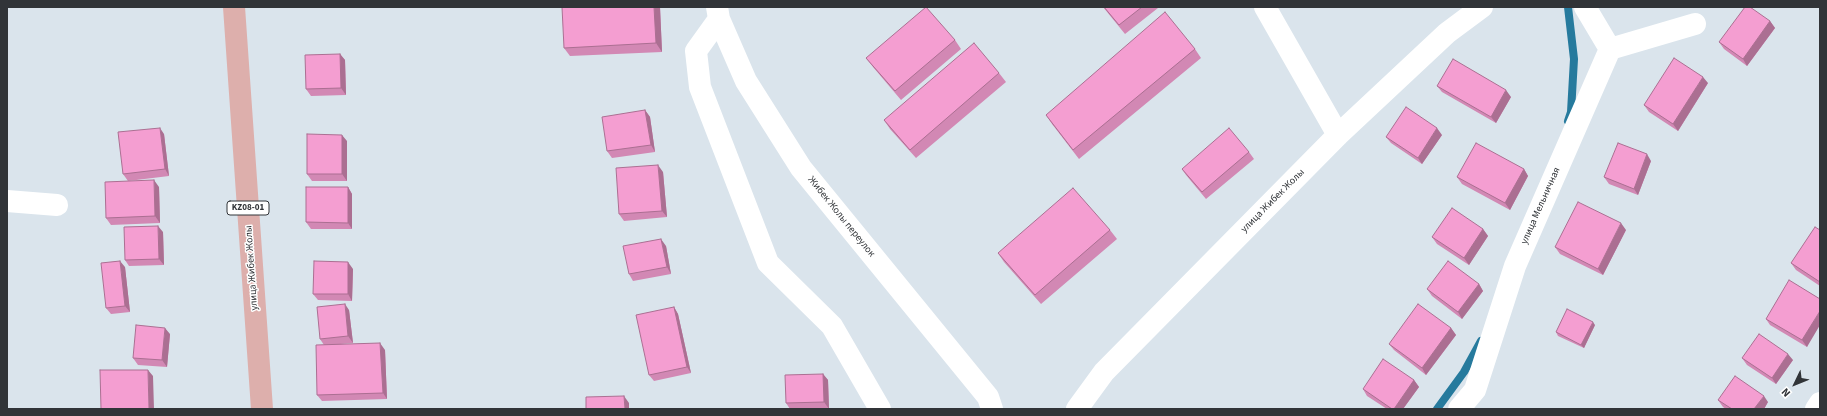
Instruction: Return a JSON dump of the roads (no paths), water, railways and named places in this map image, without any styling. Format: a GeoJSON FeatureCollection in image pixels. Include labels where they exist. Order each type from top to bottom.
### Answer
{"type":"FeatureCollection","features":[{"type":"Feature","properties":{"kind":"main road","name":"улица Жибек Жолы"},"geometry":{"type":"LineString","coordinates":[[234,7],[262,409]]}},
{"type":"Feature","properties":{"kind":"street"},"geometry":{"type":"LineString","coordinates":[[1265,7],[1338,135]]}},
{"type":"Feature","properties":{"kind":"street","name":"улица Жибек Жолы"},"geometry":{"type":"LineString","coordinates":[[1077,409],[1104,372],[1338,135],[1447,33],[1482,7]]}},
{"type":"Feature","properties":{"kind":"street"},"geometry":{"type":"LineString","coordinates":[[1585,7],[1610,49],[1696,24]]}},
{"type":"Feature","properties":{"kind":"street"},"geometry":{"type":"LineString","coordinates":[[718,13],[696,51],[700,87],[768,263],[832,326],[880,409]]}},
{"type":"Feature","properties":{"kind":"street","name":"Жибек Жолы переулок"},"geometry":{"type":"LineString","coordinates":[[718,13],[746,81],[801,168],[988,397],[992,409]]}},
{"type":"Feature","properties":{"kind":"street","name":"улица Мельничная"},"geometry":{"type":"LineString","coordinates":[[1459,409],[1475,390],[1515,266],[1610,49]]}},
{"type":"Feature","properties":{"kind":"street"},"geometry":{"type":"LineString","coordinates":[[7,201],[57,205]]}},
{"type":"Feature","properties":{"kind":"street"},"geometry":{"type":"LineString","coordinates":[[1816,409],[1820,403]]}},
{"type":"Feature","properties":{"kind":"waterway"},"geometry":{"type":"LineString","coordinates":[[1568,7],[1574,59],[1571,112],[1568,121]]}},
{"type":"Feature","properties":{"kind":"waterway"},"geometry":{"type":"LineString","coordinates":[[1437,409],[1464,372],[1481,341]]}}]}
